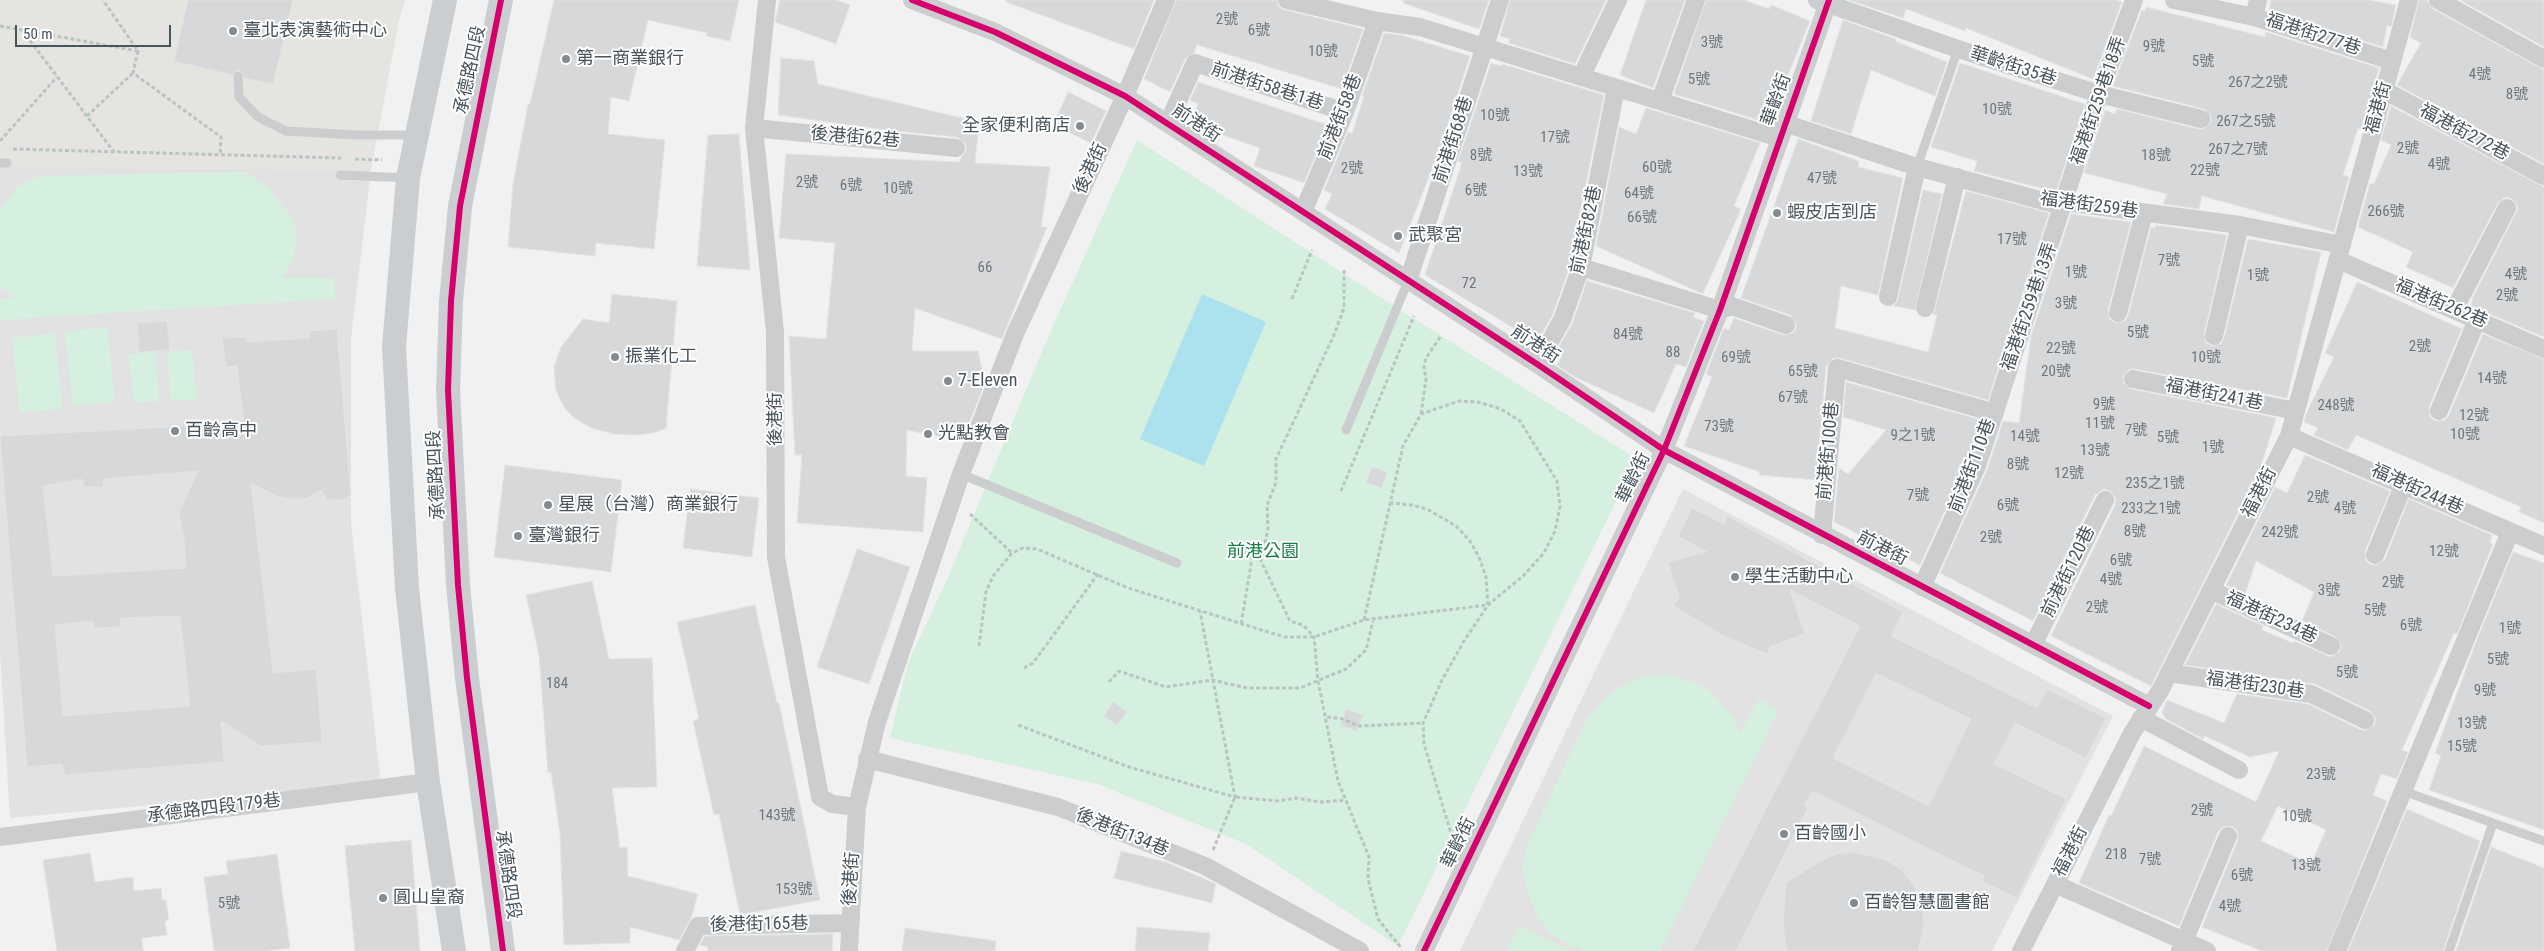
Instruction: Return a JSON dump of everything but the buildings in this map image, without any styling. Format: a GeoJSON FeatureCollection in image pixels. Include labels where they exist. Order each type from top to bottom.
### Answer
{"type":"FeatureCollection","features":[{"type":"Feature","properties":{"kind":"main road","name":"承德路四段"},"geometry":{"type":"LineString","coordinates":[[445,0],[408,178],[394,347],[407,588],[428,782],[454,951]]}},
{"type":"Feature","properties":{"kind":"main road","name":"承德路四段"},"geometry":{"type":"LineString","coordinates":[[501,0],[460,206],[451,300],[448,390],[458,585],[467,678],[502,951]]}},
{"type":"Feature","properties":{"kind":"street","name":"後港街"},"geometry":{"type":"LineString","coordinates":[[767,0],[754,128],[776,332],[776,557],[820,798],[832,804],[857,807]]}},
{"type":"Feature","properties":{"kind":"street","name":"前港街"},"geometry":{"type":"LineString","coordinates":[[912,0],[995,32],[1125,96],[1537,364],[1664,450],[2033,645],[2240,770]]}},
{"type":"Feature","properties":{"kind":"street","name":"後港街"},"geometry":{"type":"LineString","coordinates":[[849,951],[849,923],[857,807],[867,758],[961,474],[1015,334],[1125,96],[1166,0]]}},
{"type":"Feature","properties":{"kind":"street","name":"福港街259巷"},"geometry":{"type":"LineString","coordinates":[[1287,0],[1377,21],[1420,27],[1660,101],[1782,130],[2051,203],[2065,202],[2240,225],[2340,252]]}},
{"type":"Feature","properties":{"kind":"street","name":"前港街68巷"},"geometry":{"type":"LineString","coordinates":[[1408,281],[1500,0]]}},
{"type":"Feature","properties":{"kind":"street"},"geometry":{"type":"LineString","coordinates":[[1581,78],[1618,0]]}},
{"type":"Feature","properties":{"kind":"street"},"geometry":{"type":"LineString","coordinates":[[1660,101],[1696,0]]}},
{"type":"Feature","properties":{"kind":"street","name":"福港街259巷18弄"},"geometry":{"type":"LineString","coordinates":[[2065,202],[2099,94],[2134,0]]}},
{"type":"Feature","properties":{"kind":"street","name":"福港街277巷"},"geometry":{"type":"LineString","coordinates":[[2174,0],[2256,8],[2392,61]]}},
{"type":"Feature","properties":{"kind":"street","name":"福港街"},"geometry":{"type":"LineString","coordinates":[[2021,951],[2145,712],[2169,673],[2289,436],[2409,0]]}},
{"type":"Feature","properties":{"kind":"street"},"geometry":{"type":"LineString","coordinates":[[2438,0],[2544,59]]}},
{"type":"Feature","properties":{"kind":"street","name":"華齡街35巷"},"geometry":{"type":"LineString","coordinates":[[1825,1],[1958,49],[2099,94],[2201,119]]}},
{"type":"Feature","properties":{"kind":"street","name":"華齡街"},"geometry":{"type":"LineString","coordinates":[[1424,951],[1664,450],[1720,310],[1825,1]]}},
{"type":"Feature","properties":{"kind":"street","name":"前港街58巷"},"geometry":{"type":"LineString","coordinates":[[1303,212],[1345,112],[1377,21]]}},
{"type":"Feature","properties":{"kind":"street","name":"前港街58巷1巷"},"geometry":{"type":"LineString","coordinates":[[1168,123],[1195,63],[1345,112]]}},
{"type":"Feature","properties":{"kind":"street","name":"前港街82巷"},"geometry":{"type":"LineString","coordinates":[[1537,364],[1562,320],[1581,267],[1616,88]]}},
{"type":"Feature","properties":{"kind":"street","name":"福港街272巷"},"geometry":{"type":"LineString","coordinates":[[2384,90],[2544,176]]}},
{"type":"Feature","properties":{"kind":"street","name":"後港街62巷"},"geometry":{"type":"LineString","coordinates":[[754,128],[956,148]]}},
{"type":"Feature","properties":{"kind":"street"},"geometry":{"type":"LineString","coordinates":[[1888,297],[1917,167]]}},
{"type":"Feature","properties":{"kind":"street"},"geometry":{"type":"LineString","coordinates":[[1925,308],[1957,177]]}},
{"type":"Feature","properties":{"kind":"street","name":"福港街259巷13弄"},"geometry":{"type":"LineString","coordinates":[[1995,412],[2065,202]]}},
{"type":"Feature","properties":{"kind":"street"},"geometry":{"type":"LineString","coordinates":[[2454,310],[2507,208]]}},
{"type":"Feature","properties":{"kind":"street"},"geometry":{"type":"LineString","coordinates":[[2118,313],[2144,213]]}},
{"type":"Feature","properties":{"kind":"street"},"geometry":{"type":"LineString","coordinates":[[2214,336],[2240,225]]}},
{"type":"Feature","properties":{"kind":"street","name":"福港街262巷"},"geometry":{"type":"LineString","coordinates":[[2340,252],[2454,310],[2544,349]]}},
{"type":"Feature","properties":{"kind":"street"},"geometry":{"type":"LineString","coordinates":[[1581,267],[1720,310],[1732,306],[1786,325]]}},
{"type":"Feature","properties":{"kind":"street"},"geometry":{"type":"LineString","coordinates":[[2440,412],[2477,320]]}},
{"type":"Feature","properties":{"kind":"street","name":"前港街110巷"},"geometry":{"type":"LineString","coordinates":[[1837,368],[1995,412],[1978,466],[1922,587]]}},
{"type":"Feature","properties":{"kind":"street","name":"前港街100巷"},"geometry":{"type":"LineString","coordinates":[[1822,535],[1837,368]]}},
{"type":"Feature","properties":{"kind":"street","name":"福港街241巷"},"geometry":{"type":"LineString","coordinates":[[2133,379],[2296,411]]}},
{"type":"Feature","properties":{"kind":"street","name":"福港街244巷"},"geometry":{"type":"LineString","coordinates":[[2289,436],[2544,546]]}},
{"type":"Feature","properties":{"kind":"street"},"geometry":{"type":"LineString","coordinates":[[2375,555],[2404,484]]}},
{"type":"Feature","properties":{"kind":"street","name":"前港街120巷"},"geometry":{"type":"LineString","coordinates":[[2033,645],[2105,500]]}},
{"type":"Feature","properties":{"kind":"street"},"geometry":{"type":"LineString","coordinates":[[2337,951],[2510,532]]}},
{"type":"Feature","properties":{"kind":"street","name":"福港街234巷"},"geometry":{"type":"LineString","coordinates":[[2211,590],[2331,646]]}},
{"type":"Feature","properties":{"kind":"street","name":"福港街230巷"},"geometry":{"type":"LineString","coordinates":[[2169,673],[2311,694],[2365,720]]}},
{"type":"Feature","properties":{"kind":"street","name":"後港街134巷"},"geometry":{"type":"LineString","coordinates":[[867,758],[1058,807],[1205,866],[1360,951]]}},
{"type":"Feature","properties":{"kind":"street","name":"承德路四段179巷"},"geometry":{"type":"LineString","coordinates":[[0,836],[428,782]]}},
{"type":"Feature","properties":{"kind":"street"},"geometry":{"type":"LineString","coordinates":[[2182,946],[2228,836]]}},
{"type":"Feature","properties":{"kind":"street"},"geometry":{"type":"LineString","coordinates":[[2055,884],[2182,946],[2207,951]]}},
{"type":"Feature","properties":{"kind":"street","name":"後港街165巷"},"geometry":{"type":"LineString","coordinates":[[685,951],[698,926],[849,923]]}},
{"type":"Feature","properties":{"kind":"lane"},"geometry":{"type":"LineString","coordinates":[[1917,167],[1958,49]]}},
{"type":"Feature","properties":{"kind":"lane"},"geometry":{"type":"LineString","coordinates":[[238,76],[239,97],[258,117],[286,131],[340,135],[417,135]]}},
{"type":"Feature","properties":{"kind":"lane"},"geometry":{"type":"LineString","coordinates":[[340,175],[408,178]]}},
{"type":"Feature","properties":{"kind":"lane"},"geometry":{"type":"LineString","coordinates":[[1346,430],[1408,281]]}},
{"type":"Feature","properties":{"kind":"lane"},"geometry":{"type":"LineString","coordinates":[[961,474],[1177,563]]}},
{"type":"Feature","properties":{"kind":"lane"},"geometry":{"type":"LineString","coordinates":[[2403,791],[2544,841]]}},
{"type":"Feature","properties":{"kind":"lane"},"geometry":{"type":"LineString","coordinates":[[2449,951],[2493,823]]}},
{"type":"Feature","properties":{"kind":"path"},"geometry":{"type":"LineString","coordinates":[[87,116],[133,73],[138,51],[103,0]]}},
{"type":"Feature","properties":{"kind":"path"},"geometry":{"type":"LineString","coordinates":[[0,26],[138,51]]}},
{"type":"Feature","properties":{"kind":"path"},"geometry":{"type":"LineString","coordinates":[[21,29],[114,152]]}},
{"type":"Feature","properties":{"kind":"path"},"geometry":{"type":"LineString","coordinates":[[133,73],[220,137],[220,155]]}},
{"type":"Feature","properties":{"kind":"path"},"geometry":{"type":"LineString","coordinates":[[0,141],[57,76]]}},
{"type":"Feature","properties":{"kind":"path"},"geometry":{"type":"LineString","coordinates":[[10,149],[344,158]]}},
{"type":"Feature","properties":{"kind":"path"},"geometry":{"type":"LineString","coordinates":[[353,159],[382,160]]}},
{"type":"Feature","properties":{"kind":"path"},"geometry":{"type":"LineString","coordinates":[[1292,299],[1312,250]]}},
{"type":"Feature","properties":{"kind":"path"},"geometry":{"type":"LineString","coordinates":[[1344,270],[1344,308],[1338,326],[1276,459],[1276,483],[1267,506],[1268,529],[1261,561],[1290,621],[1303,626],[1314,637],[1318,682],[1327,717],[1338,780],[1369,857],[1368,879],[1378,919],[1402,949]]}},
{"type":"Feature","properties":{"kind":"path"},"geometry":{"type":"LineString","coordinates":[[1341,491],[1414,316]]}},
{"type":"Feature","properties":{"kind":"path"},"geometry":{"type":"LineString","coordinates":[[1364,620],[1403,446],[1421,414],[1426,379],[1424,367],[1426,358],[1441,336]]}},
{"type":"Feature","properties":{"kind":"path"},"geometry":{"type":"LineString","coordinates":[[1421,414],[1459,401],[1478,402],[1501,408],[1520,422],[1558,481],[1560,507],[1555,531],[1544,553],[1523,576],[1488,605],[1464,641],[1442,680],[1423,723],[1424,744],[1453,840]]}},
{"type":"Feature","properties":{"kind":"path"},"geometry":{"type":"LineString","coordinates":[[1391,503],[1427,509],[1456,526],[1470,541],[1479,557],[1486,577],[1488,605]]}},
{"type":"Feature","properties":{"kind":"path"},"geometry":{"type":"LineString","coordinates":[[970,514],[1012,553]]}},
{"type":"Feature","properties":{"kind":"path"},"geometry":{"type":"LineString","coordinates":[[1236,543],[1252,558],[1241,625]]}},
{"type":"Feature","properties":{"kind":"path"},"geometry":{"type":"LineString","coordinates":[[979,646],[986,592],[993,576],[1012,553],[1023,548],[1037,549],[1128,588],[1284,637],[1314,637],[1364,620],[1373,621],[1488,605]]}},
{"type":"Feature","properties":{"kind":"path"},"geometry":{"type":"LineString","coordinates":[[1024,668],[1033,663],[1098,574]]}},
{"type":"Feature","properties":{"kind":"path"},"geometry":{"type":"LineString","coordinates":[[1200,611],[1235,797],[1205,866]]}},
{"type":"Feature","properties":{"kind":"path"},"geometry":{"type":"LineString","coordinates":[[1109,682],[1119,671],[1166,687],[1212,680],[1256,688],[1300,688],[1346,669],[1366,650],[1373,621]]}},
{"type":"Feature","properties":{"kind":"path"},"geometry":{"type":"LineString","coordinates":[[1327,717],[1343,719],[1358,726],[1423,723]]}},
{"type":"Feature","properties":{"kind":"path"},"geometry":{"type":"LineString","coordinates":[[1018,725],[1129,767],[1235,797],[1278,801],[1296,798],[1320,802],[1346,800]]}},
{"type":"Feature","properties":{"kind":"shaded area"},"geometry":{"type":"Polygon","coordinates":[[[0,0],[405,0],[399,21],[371,170],[0,167],[0,0]]]}},
{"type":"Feature","properties":{"kind":"shaded area","name":"百齡高中"},"geometry":{"type":"Polygon","coordinates":[[[0,167],[371,170],[351,339],[351,523],[381,784],[10,818],[0,653],[0,167]]]}},
{"type":"Feature","properties":{"kind":"shaded area","name":"百齡國小"},"geometry":{"type":"Polygon","coordinates":[[[1683,489],[2113,716],[1992,951],[1460,951],[1683,489]]]}},
{"type":"Feature","properties":{"kind":"green space","name":"前港公園"},"geometry":{"type":"Polygon","coordinates":[[[1137,140],[1394,306],[1637,459],[1398,946],[1246,844],[1097,784],[890,738],[908,663],[945,584],[1048,337],[1137,140]]]}},
{"type":"Feature","properties":{"kind":"green space"},"geometry":{"type":"Polygon","coordinates":[[[245,172],[269,188],[294,221],[297,242],[292,262],[281,278],[334,278],[335,299],[0,320],[0,299],[15,297],[0,288],[0,211],[16,188],[39,176],[245,172]]]}},
{"type":"Feature","properties":{"kind":"green space"},"geometry":{"type":"Polygon","coordinates":[[[107,327],[115,402],[73,406],[65,332],[107,327]]]}},
{"type":"Feature","properties":{"kind":"green space"},"geometry":{"type":"Polygon","coordinates":[[[55,333],[62,408],[20,413],[12,338],[55,333]]]}},
{"type":"Feature","properties":{"kind":"green space"},"geometry":{"type":"Polygon","coordinates":[[[192,350],[197,399],[171,402],[167,352],[192,350]]]}},
{"type":"Feature","properties":{"kind":"green space"},"geometry":{"type":"Polygon","coordinates":[[[155,352],[159,401],[134,403],[129,354],[155,352]]]}},
{"type":"Feature","properties":{"kind":"green space"},"geometry":{"type":"Polygon","coordinates":[[[1666,675],[1688,680],[1707,688],[1733,716],[1740,734],[1759,699],[1779,710],[1660,951],[1588,951],[1573,947],[1552,935],[1538,917],[1528,894],[1522,868],[1528,843],[1587,719],[1605,698],[1624,684],[1645,676],[1666,675]]]}},
{"type":"Feature","properties":{"kind":"green space"},"geometry":{"type":"Polygon","coordinates":[[[1519,925],[1570,951],[1506,951],[1519,925]]]}},
{"type":"Feature","properties":{"kind":"water"},"geometry":{"type":"Polygon","coordinates":[[[1202,294],[1266,322],[1204,466],[1140,439],[1202,294]]]}},
{"type":"Feature","properties":{"kind":"cycle path"},"geometry":{"type":"LineString","coordinates":[[501,0],[460,206],[451,301],[448,390],[458,585],[467,678],[503,951]]}},
{"type":"Feature","properties":{"kind":"cycle path"},"geometry":{"type":"LineString","coordinates":[[912,0],[995,32],[1125,96],[1537,364],[1664,450],[2149,706]]}},
{"type":"Feature","properties":{"kind":"cycle path"},"geometry":{"type":"LineString","coordinates":[[1424,951],[1664,450],[1720,310],[1829,0]]}},
{"type":"Feature","properties":{"kind":"place","name":"臺北表演藝術中心"},"geometry":{"type":"Point","coordinates":[233,31]}},
{"type":"Feature","properties":{"kind":"place","name":"第一商業銀行"},"geometry":{"type":"Point","coordinates":[566,59]}},
{"type":"Feature","properties":{"kind":"place","name":"全家便利商店"},"geometry":{"type":"Point","coordinates":[1080,126]}},
{"type":"Feature","properties":{"kind":"place","name":"蝦皮店到店"},"geometry":{"type":"Point","coordinates":[1777,213]}},
{"type":"Feature","properties":{"kind":"place","name":"武聚宮"},"geometry":{"type":"Point","coordinates":[1398,236]}},
{"type":"Feature","properties":{"kind":"place","name":"振業化工"},"geometry":{"type":"Point","coordinates":[615,357]}},
{"type":"Feature","properties":{"kind":"place","name":"7-Eleven"},"geometry":{"type":"Point","coordinates":[948,381]}},
{"type":"Feature","properties":{"kind":"place","name":"百齡高中"},"geometry":{"type":"Point","coordinates":[175,431]}},
{"type":"Feature","properties":{"kind":"place","name":"光點教會"},"geometry":{"type":"Point","coordinates":[928,434]}},
{"type":"Feature","properties":{"kind":"place","name":"星展（台灣）商業銀行"},"geometry":{"type":"Point","coordinates":[548,505]}},
{"type":"Feature","properties":{"kind":"place","name":"臺灣銀行"},"geometry":{"type":"Point","coordinates":[518,536]}},
{"type":"Feature","properties":{"kind":"place","name":"學生活動中心"},"geometry":{"type":"Point","coordinates":[1735,577]}},
{"type":"Feature","properties":{"kind":"place","name":"百齡國小"},"geometry":{"type":"Point","coordinates":[1784,834]}},
{"type":"Feature","properties":{"kind":"place","name":"圓山皇裔"},"geometry":{"type":"Point","coordinates":[383,898]}},
{"type":"Feature","properties":{"kind":"place","name":"百齡智慧圖書館"},"geometry":{"type":"Point","coordinates":[1854,903]}}]}
